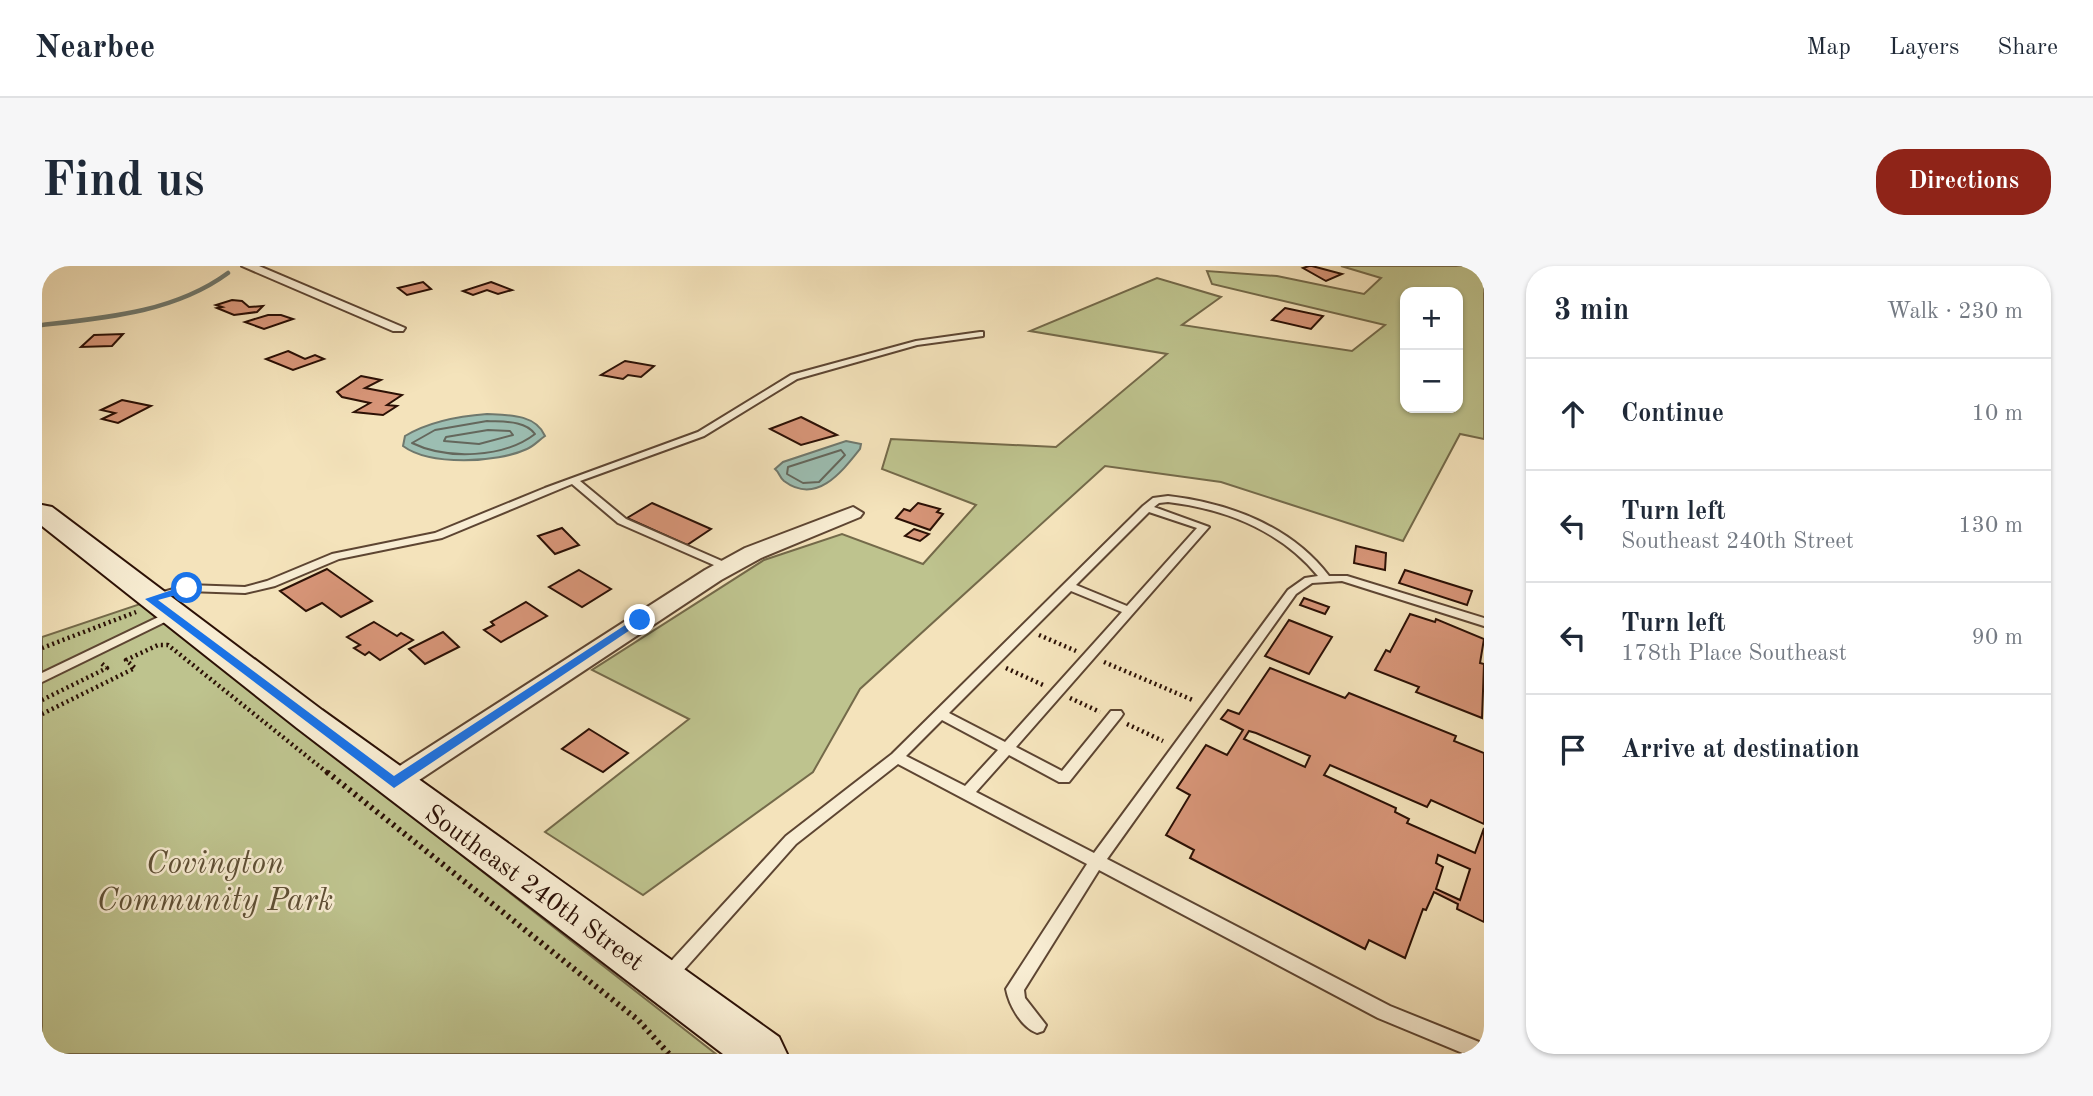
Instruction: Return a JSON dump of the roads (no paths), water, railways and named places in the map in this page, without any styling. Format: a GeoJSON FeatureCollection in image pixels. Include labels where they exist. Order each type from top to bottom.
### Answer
{"type":"FeatureCollection","features":[{"type":"Feature","properties":{"kind":"main road","name":"Southeast 240th Street"},"geometry":{"type":"LineString","coordinates":[[42,513],[159,606],[394,783],[762,1054]]}},
{"type":"Feature","properties":{"kind":"street"},"geometry":{"type":"LineString","coordinates":[[248,266],[398,328]]}},
{"type":"Feature","properties":{"kind":"street"},"geometry":{"type":"LineString","coordinates":[[394,783],[640,620],[727,567],[752,553],[852,513]]}},
{"type":"Feature","properties":{"kind":"lane"},"geometry":{"type":"LineString","coordinates":[[42,678],[187,588],[245,590],[271,584],[336,556],[438,536],[548,490],[701,435],[806,373],[930,339],[980,334]]}},
{"type":"Feature","properties":{"kind":"lane"},"geometry":{"type":"LineString","coordinates":[[575,482],[622,521],[727,567]]}},
{"type":"Feature","properties":{"kind":"lane"},"geometry":{"type":"LineString","coordinates":[[663,981],[791,840],[897,757],[1156,500],[1181,499],[1263,527],[1307,555],[1324,576]]}},
{"type":"Feature","properties":{"kind":"lane"},"geometry":{"type":"LineString","coordinates":[[967,793],[1204,527],[1147,508]]}},
{"type":"Feature","properties":{"kind":"lane"},"geometry":{"type":"LineString","coordinates":[[1037,1025],[1017,1001],[1015,989],[1097,862],[1292,592],[1309,580],[1324,576],[1343,578],[1484,622]]}},
{"type":"Feature","properties":{"kind":"lane"},"geometry":{"type":"LineString","coordinates":[[1069,586],[1129,611]]}},
{"type":"Feature","properties":{"kind":"lane"},"geometry":{"type":"LineString","coordinates":[[940,714],[1064,778],[1115,716]]}},
{"type":"Feature","properties":{"kind":"lane"},"geometry":{"type":"LineString","coordinates":[[897,757],[1384,1012],[1484,1053]]}},
{"type":"Feature","properties":{"kind":"water"},"geometry":{"type":"Polygon","coordinates":[[[487,414],[528,420],[535,423],[545,436],[527,449],[514,454],[482,459],[430,457],[403,446],[405,436],[424,427],[455,418],[487,414]]]}},
{"type":"Feature","properties":{"kind":"water"},"geometry":{"type":"Polygon","coordinates":[[[846,441],[861,444],[860,449],[845,468],[817,488],[796,488],[784,481],[775,469],[783,462],[846,441]]]}},
{"type":"Feature","properties":{"kind":"waterway"},"geometry":{"type":"LineString","coordinates":[[42,325],[115,316],[163,305],[186,297],[228,273]]}},
{"type":"Feature","properties":{"kind":"park label","name":"Covington Community Park"},"geometry":{"type":"Point","coordinates":[215,880]}}]}
